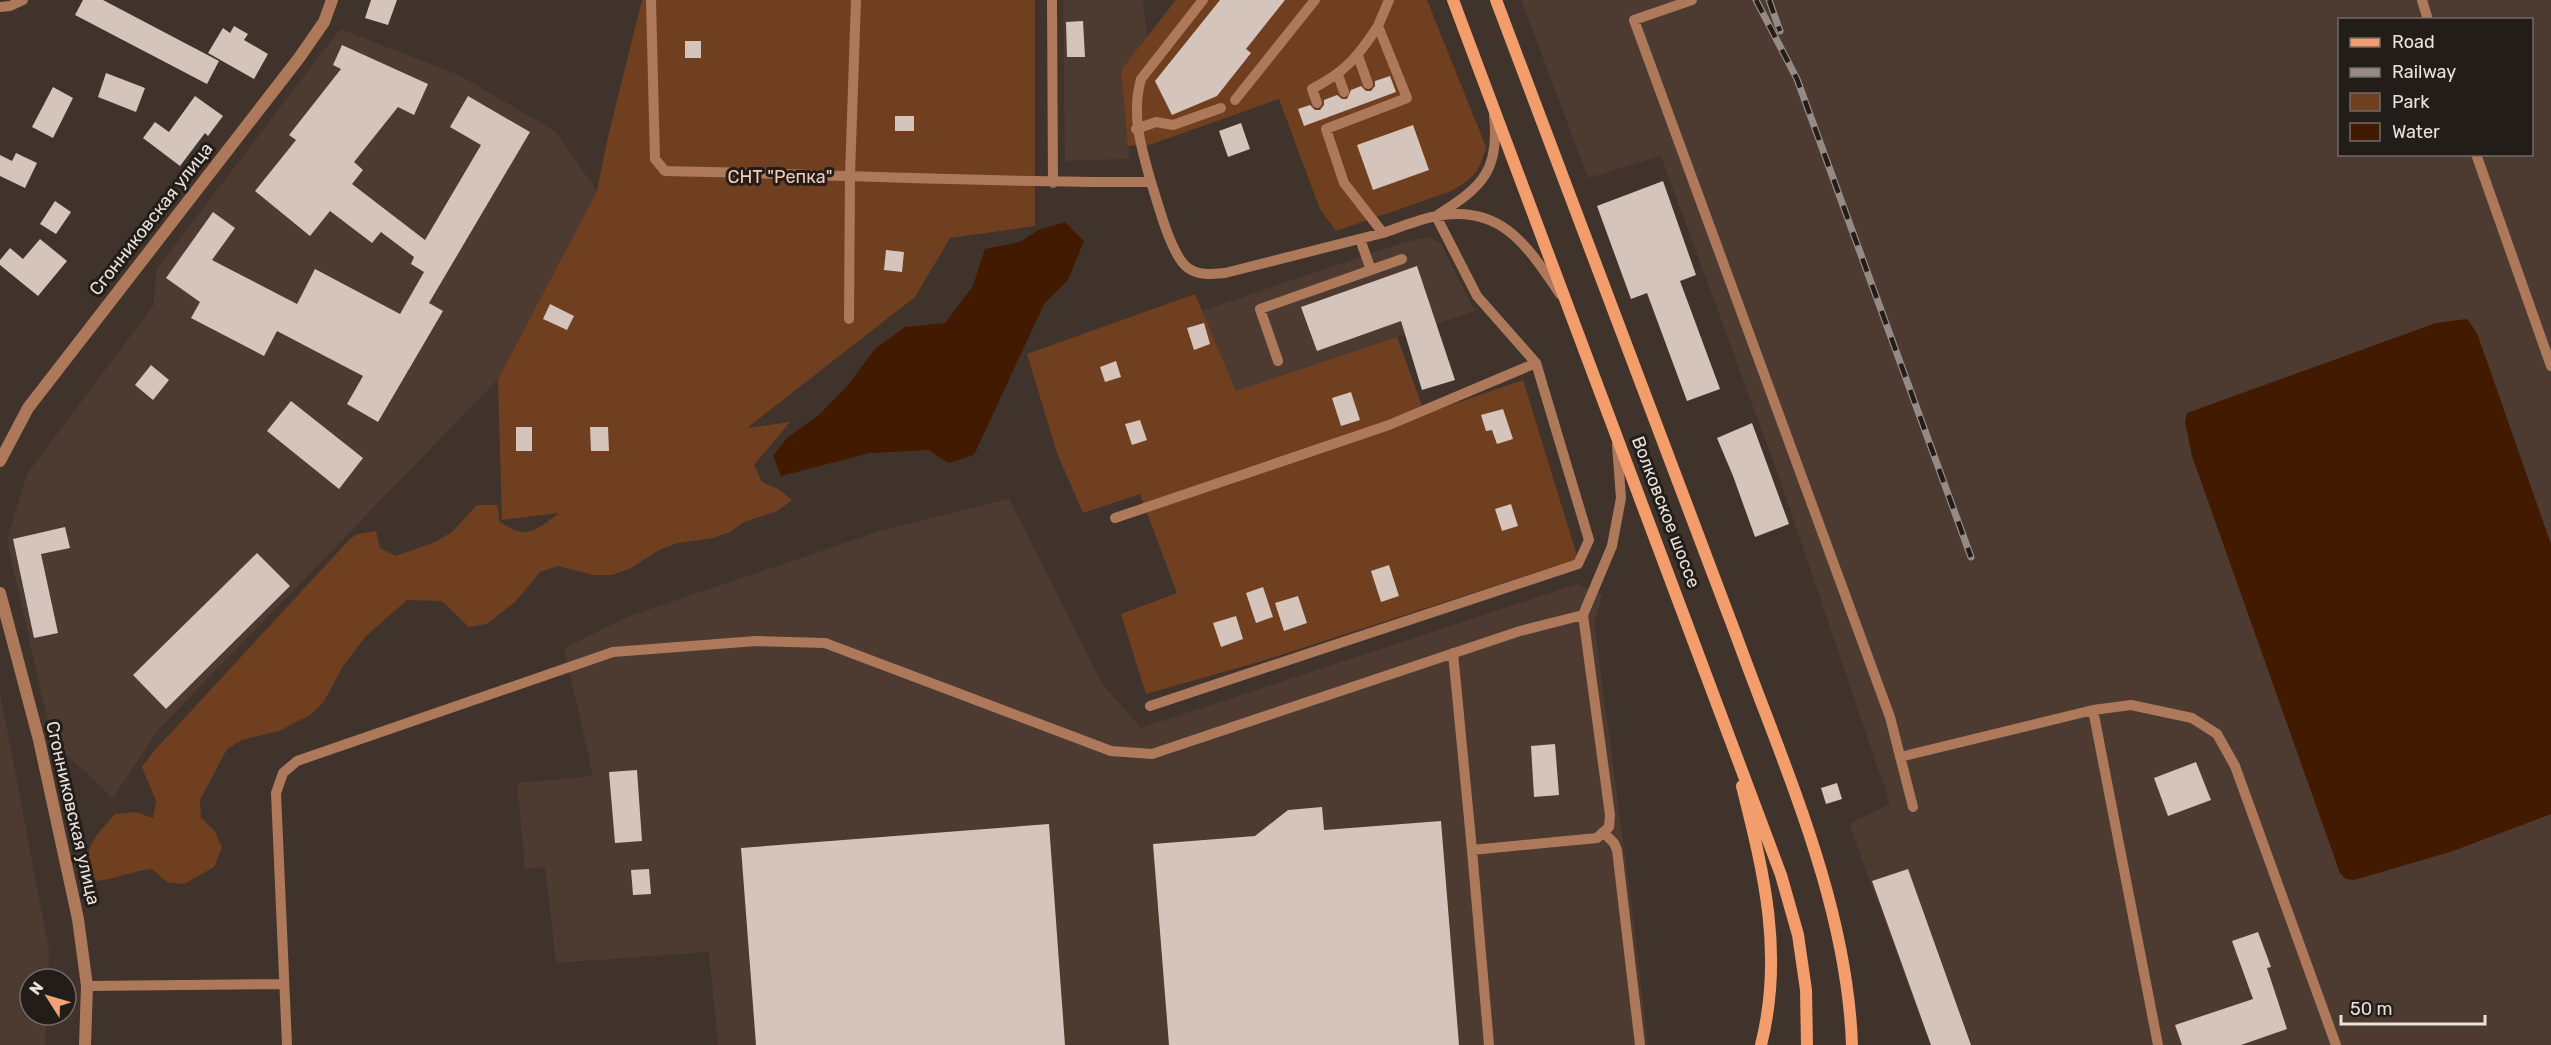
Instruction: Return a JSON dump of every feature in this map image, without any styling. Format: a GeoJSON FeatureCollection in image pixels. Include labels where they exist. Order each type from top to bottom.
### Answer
{"type":"FeatureCollection","features":[{"type":"Feature","properties":{"kind":"main road","name":"Волковское шоссе"},"geometry":{"type":"LineString","coordinates":[[1453,0],[1781,875],[1798,935],[1806,990],[1807,1045]]}},
{"type":"Feature","properties":{"kind":"main road","name":"Волковское шоссе"},"geometry":{"type":"LineString","coordinates":[[1496,0],[1705,551],[1816,853],[1839,942],[1851,1013],[1852,1045]]}},
{"type":"Feature","properties":{"kind":"main road"},"geometry":{"type":"LineString","coordinates":[[1724,718],[1764,874],[1771,939],[1772,989],[1761,1045]]}},
{"type":"Feature","properties":{"kind":"street","name":"Сгонниковская улица"},"geometry":{"type":"LineString","coordinates":[[0,461],[28,408],[299,58],[324,22],[332,0]]}},
{"type":"Feature","properties":{"kind":"street","name":"Сгонниковская улица"},"geometry":{"type":"LineString","coordinates":[[0,593],[39,740],[78,919],[87,986],[86,1045]]}},
{"type":"Feature","properties":{"kind":"lane"},"geometry":{"type":"LineString","coordinates":[[0,7],[10,6],[23,0]]}},
{"type":"Feature","properties":{"kind":"lane"},"geometry":{"type":"LineString","coordinates":[[651,0],[655,159],[665,171],[1053,183],[1151,182]]}},
{"type":"Feature","properties":{"kind":"lane"},"geometry":{"type":"LineString","coordinates":[[849,319],[850,175],[856,0]]}},
{"type":"Feature","properties":{"kind":"lane"},"geometry":{"type":"LineString","coordinates":[[1052,0],[1053,183]]}},
{"type":"Feature","properties":{"kind":"lane"},"geometry":{"type":"LineString","coordinates":[[1203,0],[1141,79],[1137,95],[1136,129],[1151,182],[1176,251],[1188,268],[1204,275],[1225,273],[1383,233],[1436,216],[1461,214],[1483,217],[1513,232],[1533,255],[1569,308]]}},
{"type":"Feature","properties":{"kind":"lane"},"geometry":{"type":"LineString","coordinates":[[1235,100],[1315,0]]}},
{"type":"Feature","properties":{"kind":"lane"},"geometry":{"type":"LineString","coordinates":[[1317,103],[1312,89],[1338,75],[1358,57],[1378,26],[1389,0]]}},
{"type":"Feature","properties":{"kind":"lane"},"geometry":{"type":"LineString","coordinates":[[1692,0],[1634,20],[1890,717],[1913,807]]}},
{"type":"Feature","properties":{"kind":"lane"},"geometry":{"type":"LineString","coordinates":[[2422,0],[2427,18]]}},
{"type":"Feature","properties":{"kind":"lane"},"geometry":{"type":"LineString","coordinates":[[1378,26],[1407,98],[1376,105],[1324,124],[1344,183],[1383,233]]}},
{"type":"Feature","properties":{"kind":"lane"},"geometry":{"type":"LineString","coordinates":[[1358,57],[1368,84]]}},
{"type":"Feature","properties":{"kind":"lane"},"geometry":{"type":"LineString","coordinates":[[1338,75],[1344,92]]}},
{"type":"Feature","properties":{"kind":"lane"},"geometry":{"type":"LineString","coordinates":[[1436,216],[1461,200],[1488,172],[1494,156],[1496,134],[1492,104]]}},
{"type":"Feature","properties":{"kind":"lane"},"geometry":{"type":"LineString","coordinates":[[1136,129],[1156,122],[1173,125],[1221,108]]}},
{"type":"Feature","properties":{"kind":"lane"},"geometry":{"type":"LineString","coordinates":[[2477,156],[2551,366]]}},
{"type":"Feature","properties":{"kind":"lane"},"geometry":{"type":"LineString","coordinates":[[1150,706],[1199,692],[1578,564],[1589,540],[1536,363],[1477,296],[1436,216]]}},
{"type":"Feature","properties":{"kind":"lane"},"geometry":{"type":"LineString","coordinates":[[1360,238],[1371,270]]}},
{"type":"Feature","properties":{"kind":"lane"},"geometry":{"type":"LineString","coordinates":[[1278,361],[1260,309],[1402,259]]}},
{"type":"Feature","properties":{"kind":"lane"},"geometry":{"type":"LineString","coordinates":[[1115,519],[1389,425],[1536,363]]}},
{"type":"Feature","properties":{"kind":"lane"},"geometry":{"type":"LineString","coordinates":[[1472,850],[1597,838],[1609,827],[1610,815],[1582,615],[1612,546],[1621,498],[1616,432]]}},
{"type":"Feature","properties":{"kind":"lane"},"geometry":{"type":"LineString","coordinates":[[287,1045],[276,793],[283,773],[297,761],[613,652],[756,641],[825,643],[1111,751],[1152,754],[1520,631],[1582,615]]}},
{"type":"Feature","properties":{"kind":"lane"},"geometry":{"type":"LineString","coordinates":[[1453,653],[1489,1045]]}},
{"type":"Feature","properties":{"kind":"lane"},"geometry":{"type":"LineString","coordinates":[[1900,757],[2093,710],[2131,705],[2192,718],[2217,734],[2235,766],[2336,1045]]}},
{"type":"Feature","properties":{"kind":"lane"},"geometry":{"type":"LineString","coordinates":[[2093,710],[2158,1045]]}},
{"type":"Feature","properties":{"kind":"lane"},"geometry":{"type":"LineString","coordinates":[[1604,833],[1617,850],[1640,1045]]}},
{"type":"Feature","properties":{"kind":"lane"},"geometry":{"type":"LineString","coordinates":[[87,986],[284,984]]}},
{"type":"Feature","properties":{"kind":"shaded area"},"geometry":{"type":"Polygon","coordinates":[[[1063,0],[1143,0],[1147,38],[1121,70],[1130,159],[1065,161],[1063,0]]]}},
{"type":"Feature","properties":{"kind":"shaded area"},"geometry":{"type":"Polygon","coordinates":[[[1521,0],[2551,0],[2551,1045],[1930,1045],[1849,824],[1890,804],[1780,480],[1661,156],[1588,178],[1521,0]]]}},
{"type":"Feature","properties":{"kind":"shaded area"},"geometry":{"type":"Polygon","coordinates":[[[340,29],[459,75],[556,132],[597,191],[498,379],[159,729],[113,798],[52,741],[7,540],[27,474],[154,305],[156,270],[340,29]]]}},
{"type":"Feature","properties":{"kind":"shaded area"},"geometry":{"type":"Polygon","coordinates":[[[1427,237],[1440,242],[1475,311],[1236,391],[1202,311],[1398,244],[1427,237]]]}},
{"type":"Feature","properties":{"kind":"shaded area"},"geometry":{"type":"Polygon","coordinates":[[[1009,499],[1103,685],[1141,728],[1577,584],[1603,595],[1594,621],[1648,1045],[718,1045],[709,952],[556,963],[545,867],[525,869],[517,783],[593,776],[564,648],[627,617],[880,531],[1009,499]]]}},
{"type":"Feature","properties":{"kind":"shaded area"},"geometry":{"type":"Polygon","coordinates":[[[0,692],[49,950],[48,967],[18,967],[18,1027],[46,1027],[45,1045],[0,1045],[0,692]]]}},
{"type":"Feature","properties":{"kind":"green space","name":"СНТ \"Репка\""},"geometry":{"type":"Polygon","coordinates":[[[642,0],[1035,0],[1035,226],[950,238],[915,297],[747,428],[790,422],[754,465],[762,482],[778,489],[792,500],[777,511],[744,522],[730,532],[713,538],[678,543],[661,549],[629,569],[612,575],[593,575],[558,566],[540,572],[516,601],[487,624],[469,627],[442,601],[407,600],[366,636],[343,666],[323,703],[310,715],[279,731],[242,740],[227,749],[200,800],[201,818],[214,830],[222,847],[214,867],[184,884],[167,882],[152,869],[96,881],[89,860],[91,844],[115,814],[135,812],[153,818],[156,801],[142,767],[154,751],[349,540],[357,534],[376,531],[380,548],[396,556],[435,542],[452,532],[477,505],[497,505],[500,522],[510,528],[525,532],[537,528],[559,513],[502,520],[498,379],[597,191],[642,0]]]}},
{"type":"Feature","properties":{"kind":"green space"},"geometry":{"type":"Polygon","coordinates":[[[1176,0],[1427,0],[1486,147],[1478,169],[1464,183],[1449,192],[1336,231],[1320,209],[1279,99],[1149,145],[1128,146],[1121,70],[1176,0]]]}},
{"type":"Feature","properties":{"kind":"green space"},"geometry":{"type":"Polygon","coordinates":[[[1195,294],[1236,391],[1397,337],[1425,414],[1523,380],[1578,559],[1262,661],[1146,694],[1121,614],[1177,593],[1140,494],[1083,513],[1057,453],[1027,354],[1195,294]]]}},
{"type":"Feature","properties":{"kind":"water"},"geometry":{"type":"Polygon","coordinates":[[[1065,222],[1084,241],[1068,280],[1044,304],[974,455],[949,463],[928,450],[870,453],[781,476],[773,456],[787,438],[820,414],[848,385],[875,349],[905,327],[945,323],[973,286],[985,249],[1020,242],[1038,230],[1065,222]]]}},
{"type":"Feature","properties":{"kind":"water"},"geometry":{"type":"Polygon","coordinates":[[[2467,319],[2477,333],[2551,544],[2551,814],[2453,851],[2354,880],[2346,879],[2340,873],[2192,456],[2185,422],[2187,413],[2436,323],[2467,319]]]}},
{"type":"Feature","properties":{"kind":"building"},"geometry":{"type":"Polygon","coordinates":[[[83,0],[103,0],[219,61],[207,84],[75,15],[83,0]]]}},
{"type":"Feature","properties":{"kind":"building"},"geometry":{"type":"Polygon","coordinates":[[[371,0],[397,0],[388,25],[365,18],[371,0]]]}},
{"type":"Feature","properties":{"kind":"building"},"geometry":{"type":"Polygon","coordinates":[[[1220,0],[1285,0],[1246,49],[1251,53],[1217,96],[1172,115],[1155,81],[1220,0]]]}},
{"type":"Feature","properties":{"kind":"building"},"geometry":{"type":"Polygon","coordinates":[[[1083,21],[1085,57],[1067,57],[1066,22],[1083,21]]]}},
{"type":"Feature","properties":{"kind":"building"},"geometry":{"type":"Polygon","coordinates":[[[234,26],[248,34],[244,40],[268,54],[254,79],[208,53],[223,28],[230,33],[234,26]]]}},
{"type":"Feature","properties":{"kind":"building"},"geometry":{"type":"Polygon","coordinates":[[[685,41],[701,41],[701,58],[685,58],[685,41]]]}},
{"type":"Feature","properties":{"kind":"building"},"geometry":{"type":"Polygon","coordinates":[[[342,45],[428,84],[414,115],[398,107],[354,162],[363,170],[352,184],[425,240],[481,145],[450,127],[468,96],[530,132],[429,303],[443,311],[378,422],[347,404],[363,376],[277,331],[264,356],[191,318],[200,302],[166,278],[213,212],[235,228],[212,260],[297,304],[315,269],[400,314],[424,272],[411,264],[414,257],[381,232],[372,243],[330,211],[310,236],[255,191],[296,140],[289,135],[341,69],[333,65],[342,45]]]}},
{"type":"Feature","properties":{"kind":"building"},"geometry":{"type":"Polygon","coordinates":[[[106,73],[145,88],[136,112],[98,97],[106,73]]]}},
{"type":"Feature","properties":{"kind":"building"},"geometry":{"type":"Polygon","coordinates":[[[1390,76],[1396,92],[1304,126],[1298,109],[1310,105],[1315,110],[1320,110],[1324,105],[1324,100],[1337,95],[1342,99],[1347,99],[1351,90],[1361,86],[1366,91],[1371,91],[1375,86],[1375,81],[1390,76]]]}},
{"type":"Feature","properties":{"kind":"building"},"geometry":{"type":"Polygon","coordinates":[[[53,87],[73,98],[53,138],[32,127],[53,87]]]}},
{"type":"Feature","properties":{"kind":"building"},"geometry":{"type":"Polygon","coordinates":[[[195,96],[223,116],[208,136],[205,133],[180,166],[143,138],[155,122],[169,132],[195,96]]]}},
{"type":"Feature","properties":{"kind":"building"},"geometry":{"type":"Polygon","coordinates":[[[895,116],[914,116],[914,131],[895,131],[895,116]]]}},
{"type":"Feature","properties":{"kind":"building"},"geometry":{"type":"Polygon","coordinates":[[[1241,123],[1250,149],[1228,157],[1219,131],[1241,123]]]}},
{"type":"Feature","properties":{"kind":"building"},"geometry":{"type":"Polygon","coordinates":[[[1413,125],[1429,170],[1373,190],[1357,145],[1413,125]]]}},
{"type":"Feature","properties":{"kind":"building"},"geometry":{"type":"Polygon","coordinates":[[[16,153],[37,163],[25,188],[0,176],[0,155],[12,161],[16,153]]]}},
{"type":"Feature","properties":{"kind":"building"},"geometry":{"type":"Polygon","coordinates":[[[1663,181],[1696,275],[1680,281],[1720,389],[1687,401],[1647,293],[1631,299],[1597,206],[1663,181]]]}},
{"type":"Feature","properties":{"kind":"building"},"geometry":{"type":"Polygon","coordinates":[[[55,201],[71,212],[56,234],[40,224],[55,201]]]}},
{"type":"Feature","properties":{"kind":"building"},"geometry":{"type":"Polygon","coordinates":[[[40,239],[67,261],[38,296],[0,265],[0,260],[10,248],[23,259],[40,239]]]}},
{"type":"Feature","properties":{"kind":"building"},"geometry":{"type":"Polygon","coordinates":[[[886,250],[904,252],[902,272],[884,270],[886,250]]]}},
{"type":"Feature","properties":{"kind":"building"},"geometry":{"type":"Polygon","coordinates":[[[1417,266],[1455,380],[1422,390],[1401,321],[1317,351],[1301,307],[1417,266]]]}},
{"type":"Feature","properties":{"kind":"building"},"geometry":{"type":"Polygon","coordinates":[[[550,304],[574,316],[567,330],[543,319],[550,304]]]}},
{"type":"Feature","properties":{"kind":"building"},"geometry":{"type":"Polygon","coordinates":[[[1204,323],[1210,344],[1194,350],[1187,328],[1204,323]]]}},
{"type":"Feature","properties":{"kind":"building"},"geometry":{"type":"Polygon","coordinates":[[[1116,361],[1121,377],[1105,382],[1100,367],[1116,361]]]}},
{"type":"Feature","properties":{"kind":"building"},"geometry":{"type":"Polygon","coordinates":[[[151,365],[169,380],[153,400],[135,385],[151,365]]]}},
{"type":"Feature","properties":{"kind":"building"},"geometry":{"type":"Polygon","coordinates":[[[1351,392],[1360,420],[1341,426],[1332,398],[1351,392]]]}},
{"type":"Feature","properties":{"kind":"building"},"geometry":{"type":"Polygon","coordinates":[[[291,401],[363,458],[339,489],[267,431],[291,401]]]}},
{"type":"Feature","properties":{"kind":"building"},"geometry":{"type":"Polygon","coordinates":[[[1503,409],[1513,439],[1497,444],[1492,430],[1486,431],[1481,415],[1503,409]]]}},
{"type":"Feature","properties":{"kind":"building"},"geometry":{"type":"Polygon","coordinates":[[[1140,420],[1147,440],[1132,445],[1125,424],[1140,420]]]}},
{"type":"Feature","properties":{"kind":"building"},"geometry":{"type":"Polygon","coordinates":[[[1752,423],[1789,524],[1755,537],[1717,438],[1752,423]]]}},
{"type":"Feature","properties":{"kind":"building"},"geometry":{"type":"Polygon","coordinates":[[[516,427],[532,427],[532,451],[516,451],[516,427]]]}},
{"type":"Feature","properties":{"kind":"building"},"geometry":{"type":"Polygon","coordinates":[[[590,427],[608,427],[609,451],[591,451],[590,427]]]}},
{"type":"Feature","properties":{"kind":"building"},"geometry":{"type":"Polygon","coordinates":[[[1511,504],[1518,526],[1502,531],[1495,509],[1511,504]]]}},
{"type":"Feature","properties":{"kind":"building"},"geometry":{"type":"Polygon","coordinates":[[[65,527],[70,548],[41,554],[58,633],[34,638],[13,539],[65,527]]]}},
{"type":"Feature","properties":{"kind":"building"},"geometry":{"type":"Polygon","coordinates":[[[257,553],[290,586],[166,709],[133,675],[257,553]]]}},
{"type":"Feature","properties":{"kind":"building"},"geometry":{"type":"Polygon","coordinates":[[[1389,565],[1399,596],[1381,602],[1371,571],[1389,565]]]}},
{"type":"Feature","properties":{"kind":"building"},"geometry":{"type":"Polygon","coordinates":[[[1263,587],[1273,617],[1256,623],[1246,593],[1263,587]]]}},
{"type":"Feature","properties":{"kind":"building"},"geometry":{"type":"Polygon","coordinates":[[[1298,596],[1307,623],[1284,631],[1275,603],[1298,596]]]}},
{"type":"Feature","properties":{"kind":"building"},"geometry":{"type":"Polygon","coordinates":[[[1236,616],[1243,639],[1221,647],[1213,623],[1236,616]]]}},
{"type":"Feature","properties":{"kind":"building"},"geometry":{"type":"Polygon","coordinates":[[[1555,744],[1559,795],[1534,797],[1531,746],[1555,744]]]}},
{"type":"Feature","properties":{"kind":"building"},"geometry":{"type":"Polygon","coordinates":[[[2196,762],[2211,800],[2168,816],[2154,778],[2196,762]]]}},
{"type":"Feature","properties":{"kind":"building"},"geometry":{"type":"Polygon","coordinates":[[[637,770],[642,841],[615,843],[609,772],[637,770]]]}},
{"type":"Feature","properties":{"kind":"building"},"geometry":{"type":"Polygon","coordinates":[[[1837,783],[1842,799],[1826,804],[1821,788],[1837,783]]]}},
{"type":"Feature","properties":{"kind":"building"},"geometry":{"type":"Polygon","coordinates":[[[1322,807],[1324,830],[1441,821],[1459,1045],[1169,1045],[1153,844],[1255,836],[1288,810],[1322,807]]]}},
{"type":"Feature","properties":{"kind":"building"},"geometry":{"type":"Polygon","coordinates":[[[1049,824],[1065,1045],[756,1045],[741,848],[1049,824]]]}},
{"type":"Feature","properties":{"kind":"building"},"geometry":{"type":"Polygon","coordinates":[[[649,869],[651,894],[633,895],[631,870],[649,869]]]}},
{"type":"Feature","properties":{"kind":"building"},"geometry":{"type":"Polygon","coordinates":[[[1908,869],[1971,1045],[1931,1045],[1872,881],[1908,869]]]}},
{"type":"Feature","properties":{"kind":"building"},"geometry":{"type":"Polygon","coordinates":[[[2258,932],[2271,967],[2267,968],[2287,1029],[2241,1045],[2182,1045],[2175,1025],[2253,999],[2232,941],[2258,932]]]}},
{"type":"Feature","properties":{"kind":"railway"},"geometry":{"type":"LineString","coordinates":[[1756,0],[1797,79],[1971,557]]}},
{"type":"Feature","properties":{"kind":"railway"},"geometry":{"type":"LineString","coordinates":[[1769,0],[1780,31]]}}]}
